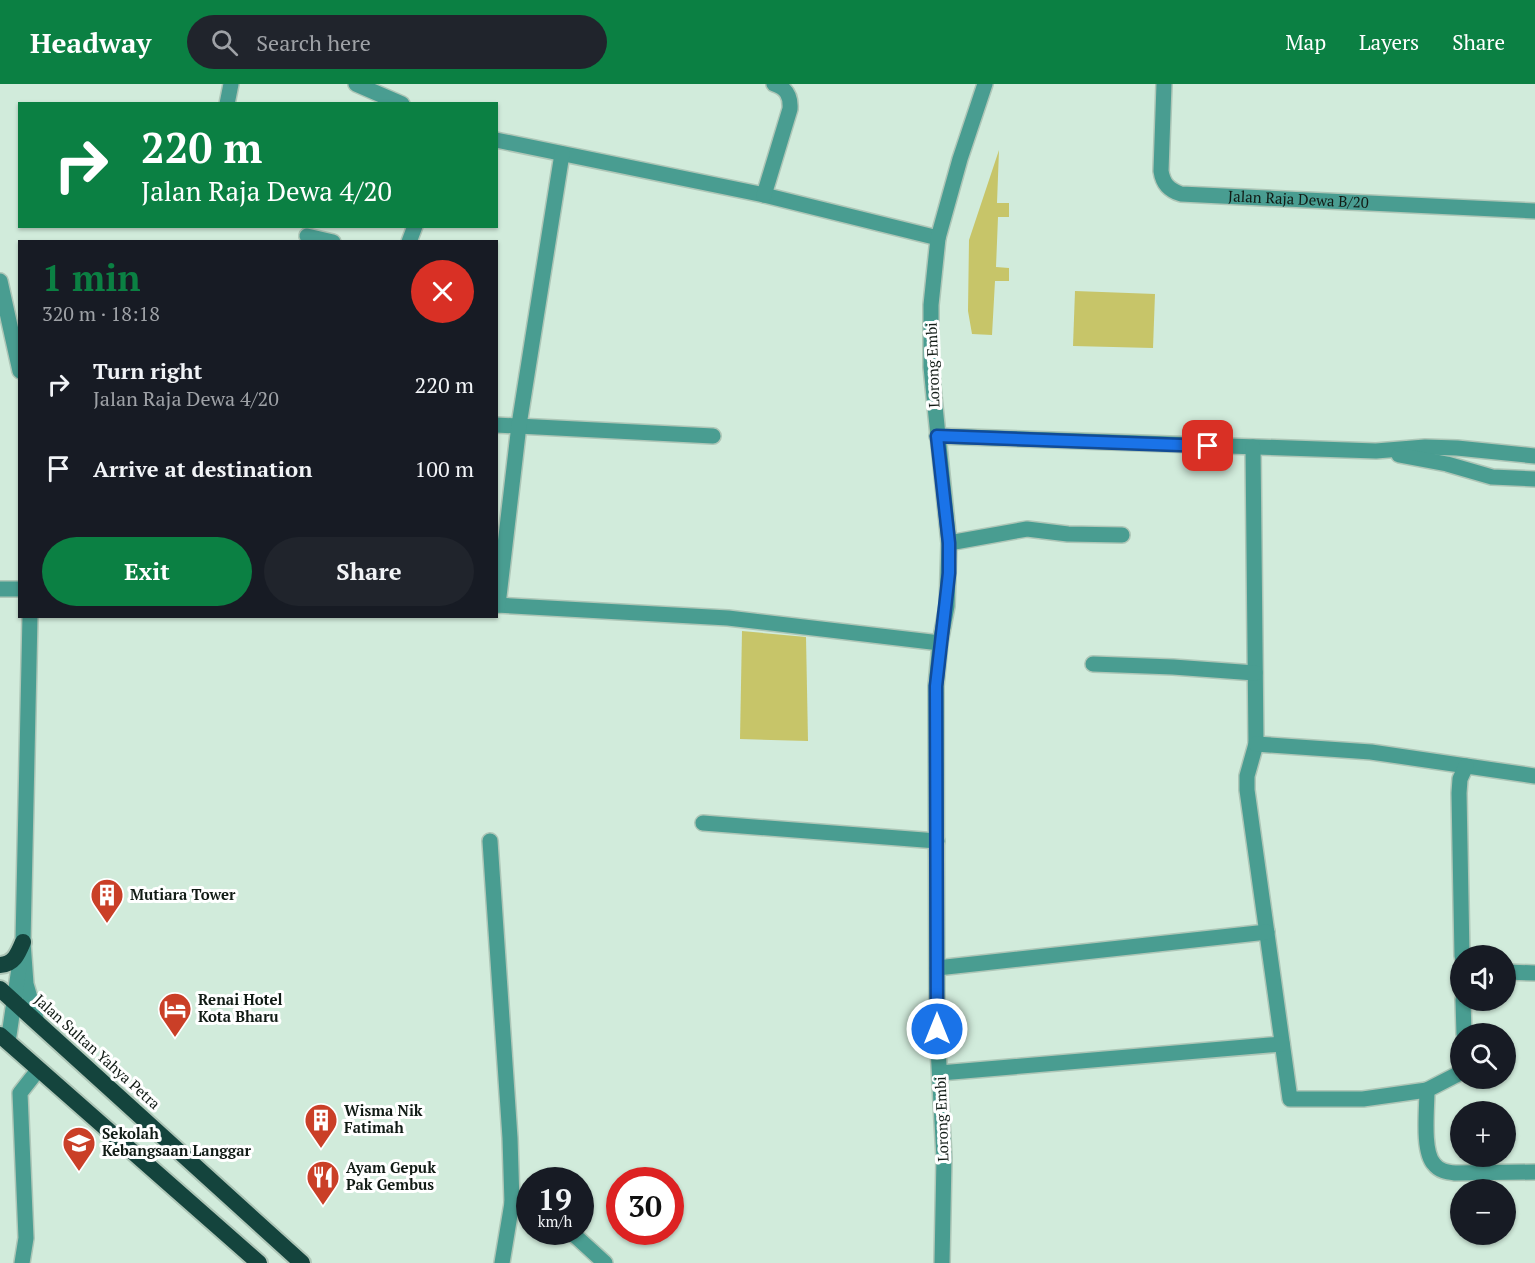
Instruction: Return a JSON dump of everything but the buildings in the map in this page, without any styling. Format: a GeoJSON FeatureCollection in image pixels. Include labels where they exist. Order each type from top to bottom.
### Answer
{"type":"FeatureCollection","features":[{"type":"Feature","properties":{"kind":"highway"},"geometry":{"type":"LineString","coordinates":[[0,965],[13,960],[23,942]]}},
{"type":"Feature","properties":{"kind":"highway","name":"Jalan Sultan Yahya Petra"},"geometry":{"type":"LineString","coordinates":[[0,989],[302,1263]]}},
{"type":"Feature","properties":{"kind":"highway"},"geometry":{"type":"LineString","coordinates":[[4,1039],[259,1263]]}},
{"type":"Feature","properties":{"kind":"street"},"geometry":{"type":"LineString","coordinates":[[227,102],[231,84]]}},
{"type":"Feature","properties":{"kind":"street"},"geometry":{"type":"LineString","coordinates":[[356,84],[397,102]]}},
{"type":"Feature","properties":{"kind":"street"},"geometry":{"type":"LineString","coordinates":[[764,195],[790,109],[788,94],[783,88],[774,84]]}},
{"type":"Feature","properties":{"kind":"street","name":"Lorong Embi"},"geometry":{"type":"LineString","coordinates":[[942,1263],[944,1158],[937,1029],[936,686],[946,606],[949,543],[931,367],[931,305],[938,238],[960,159],[985,84]]}},
{"type":"Feature","properties":{"kind":"street","name":"Jalan Raja Dewa B/20"},"geometry":{"type":"LineString","coordinates":[[1164,84],[1162,180],[1167,187],[1181,194],[1535,211]]}},
{"type":"Feature","properties":{"kind":"street"},"geometry":{"type":"LineString","coordinates":[[498,140],[764,195],[938,238]]}},
{"type":"Feature","properties":{"kind":"street"},"geometry":{"type":"LineString","coordinates":[[498,597],[519,425],[562,154]]}},
{"type":"Feature","properties":{"kind":"street"},"geometry":{"type":"LineString","coordinates":[[306,236],[324,240]]}},
{"type":"Feature","properties":{"kind":"street"},"geometry":{"type":"LineString","coordinates":[[1,288],[18,362]]}},
{"type":"Feature","properties":{"kind":"street"},"geometry":{"type":"LineString","coordinates":[[498,425],[713,436]]}},
{"type":"Feature","properties":{"kind":"street"},"geometry":{"type":"LineString","coordinates":[[937,436],[1376,451],[1425,447],[1457,448],[1535,456]]}},
{"type":"Feature","properties":{"kind":"street"},"geometry":{"type":"LineString","coordinates":[[1253,447],[1256,744],[1247,776],[1247,790],[1290,1099],[1363,1099],[1427,1090],[1450,1078]]}},
{"type":"Feature","properties":{"kind":"street"},"geometry":{"type":"LineString","coordinates":[[1376,451],[1439,462],[1492,477],[1535,479]]}},
{"type":"Feature","properties":{"kind":"street"},"geometry":{"type":"LineString","coordinates":[[949,543],[1027,529],[1068,534],[1122,535]]}},
{"type":"Feature","properties":{"kind":"street"},"geometry":{"type":"LineString","coordinates":[[0,589],[18,589]]}},
{"type":"Feature","properties":{"kind":"street"},"geometry":{"type":"LineString","coordinates":[[498,605],[728,618],[940,643]]}},
{"type":"Feature","properties":{"kind":"street"},"geometry":{"type":"LineString","coordinates":[[30,618],[23,942],[26,984],[37,1022]]}},
{"type":"Feature","properties":{"kind":"street"},"geometry":{"type":"LineString","coordinates":[[1093,664],[1255,673]]}},
{"type":"Feature","properties":{"kind":"street"},"geometry":{"type":"LineString","coordinates":[[1256,744],[1371,752],[1535,776]]}},
{"type":"Feature","properties":{"kind":"street"},"geometry":{"type":"LineString","coordinates":[[1462,945],[1459,793],[1460,779],[1466,766]]}},
{"type":"Feature","properties":{"kind":"street"},"geometry":{"type":"LineString","coordinates":[[703,823],[937,841]]}},
{"type":"Feature","properties":{"kind":"street"},"geometry":{"type":"LineString","coordinates":[[490,841],[510,1138],[512,1203],[502,1263]]}},
{"type":"Feature","properties":{"kind":"street"},"geometry":{"type":"LineString","coordinates":[[937,968],[1266,932]]}},
{"type":"Feature","properties":{"kind":"street"},"geometry":{"type":"LineString","coordinates":[[4,1039],[14,1002],[23,942]]}},
{"type":"Feature","properties":{"kind":"street"},"geometry":{"type":"LineString","coordinates":[[1516,972],[1535,973]]}},
{"type":"Feature","properties":{"kind":"street"},"geometry":{"type":"LineString","coordinates":[[940,1073],[1282,1044]]}},
{"type":"Feature","properties":{"kind":"street"},"geometry":{"type":"LineString","coordinates":[[22,1263],[26,1238],[20,1093],[38,1070]]}},
{"type":"Feature","properties":{"kind":"street"},"geometry":{"type":"LineString","coordinates":[[1427,1090],[1427,1147],[1429,1157],[1435,1166],[1455,1173],[1535,1172]]}},
{"type":"Feature","properties":{"kind":"street"},"geometry":{"type":"LineString","coordinates":[[512,1203],[516,1204]]}},
{"type":"Feature","properties":{"kind":"street"},"geometry":{"type":"LineString","coordinates":[[585,1245],[605,1263]]}},
{"type":"Feature","properties":{"kind":"shaded area"},"geometry":{"type":"Polygon","coordinates":[[[999,150],[997,203],[1009,203],[1009,217],[998,217],[996,267],[1009,268],[1009,281],[995,281],[992,335],[972,334],[968,311],[969,240],[999,150]]]}},
{"type":"Feature","properties":{"kind":"shaded area"},"geometry":{"type":"Polygon","coordinates":[[[1075,291],[1155,294],[1153,348],[1073,346],[1075,291]]]}},
{"type":"Feature","properties":{"kind":"shaded area"},"geometry":{"type":"Polygon","coordinates":[[[742,631],[806,637],[808,741],[740,739],[742,631]]]}},
{"type":"Feature","properties":{"kind":"place","name":"Mutiara Tower"},"geometry":{"type":"Point","coordinates":[107,924]}},
{"type":"Feature","properties":{"kind":"place","name":"Renai Hotel Kota Bharu"},"geometry":{"type":"Point","coordinates":[175,1038]}},
{"type":"Feature","properties":{"kind":"place","name":"Wisma Nik Fatimah"},"geometry":{"type":"Point","coordinates":[321,1149]}},
{"type":"Feature","properties":{"kind":"place","name":"Sekolah Kebangsaan Langgar"},"geometry":{"type":"Point","coordinates":[79,1172]}},
{"type":"Feature","properties":{"kind":"place","name":"Ayam Gepuk Pak Gembus"},"geometry":{"type":"Point","coordinates":[323,1206]}},
{"type":"Feature","properties":{"kind":"route"},"geometry":{"type":"LineString","coordinates":[[937,1029],[936,686],[949,573],[949,543],[937,436],[1208,446]]}}]}
